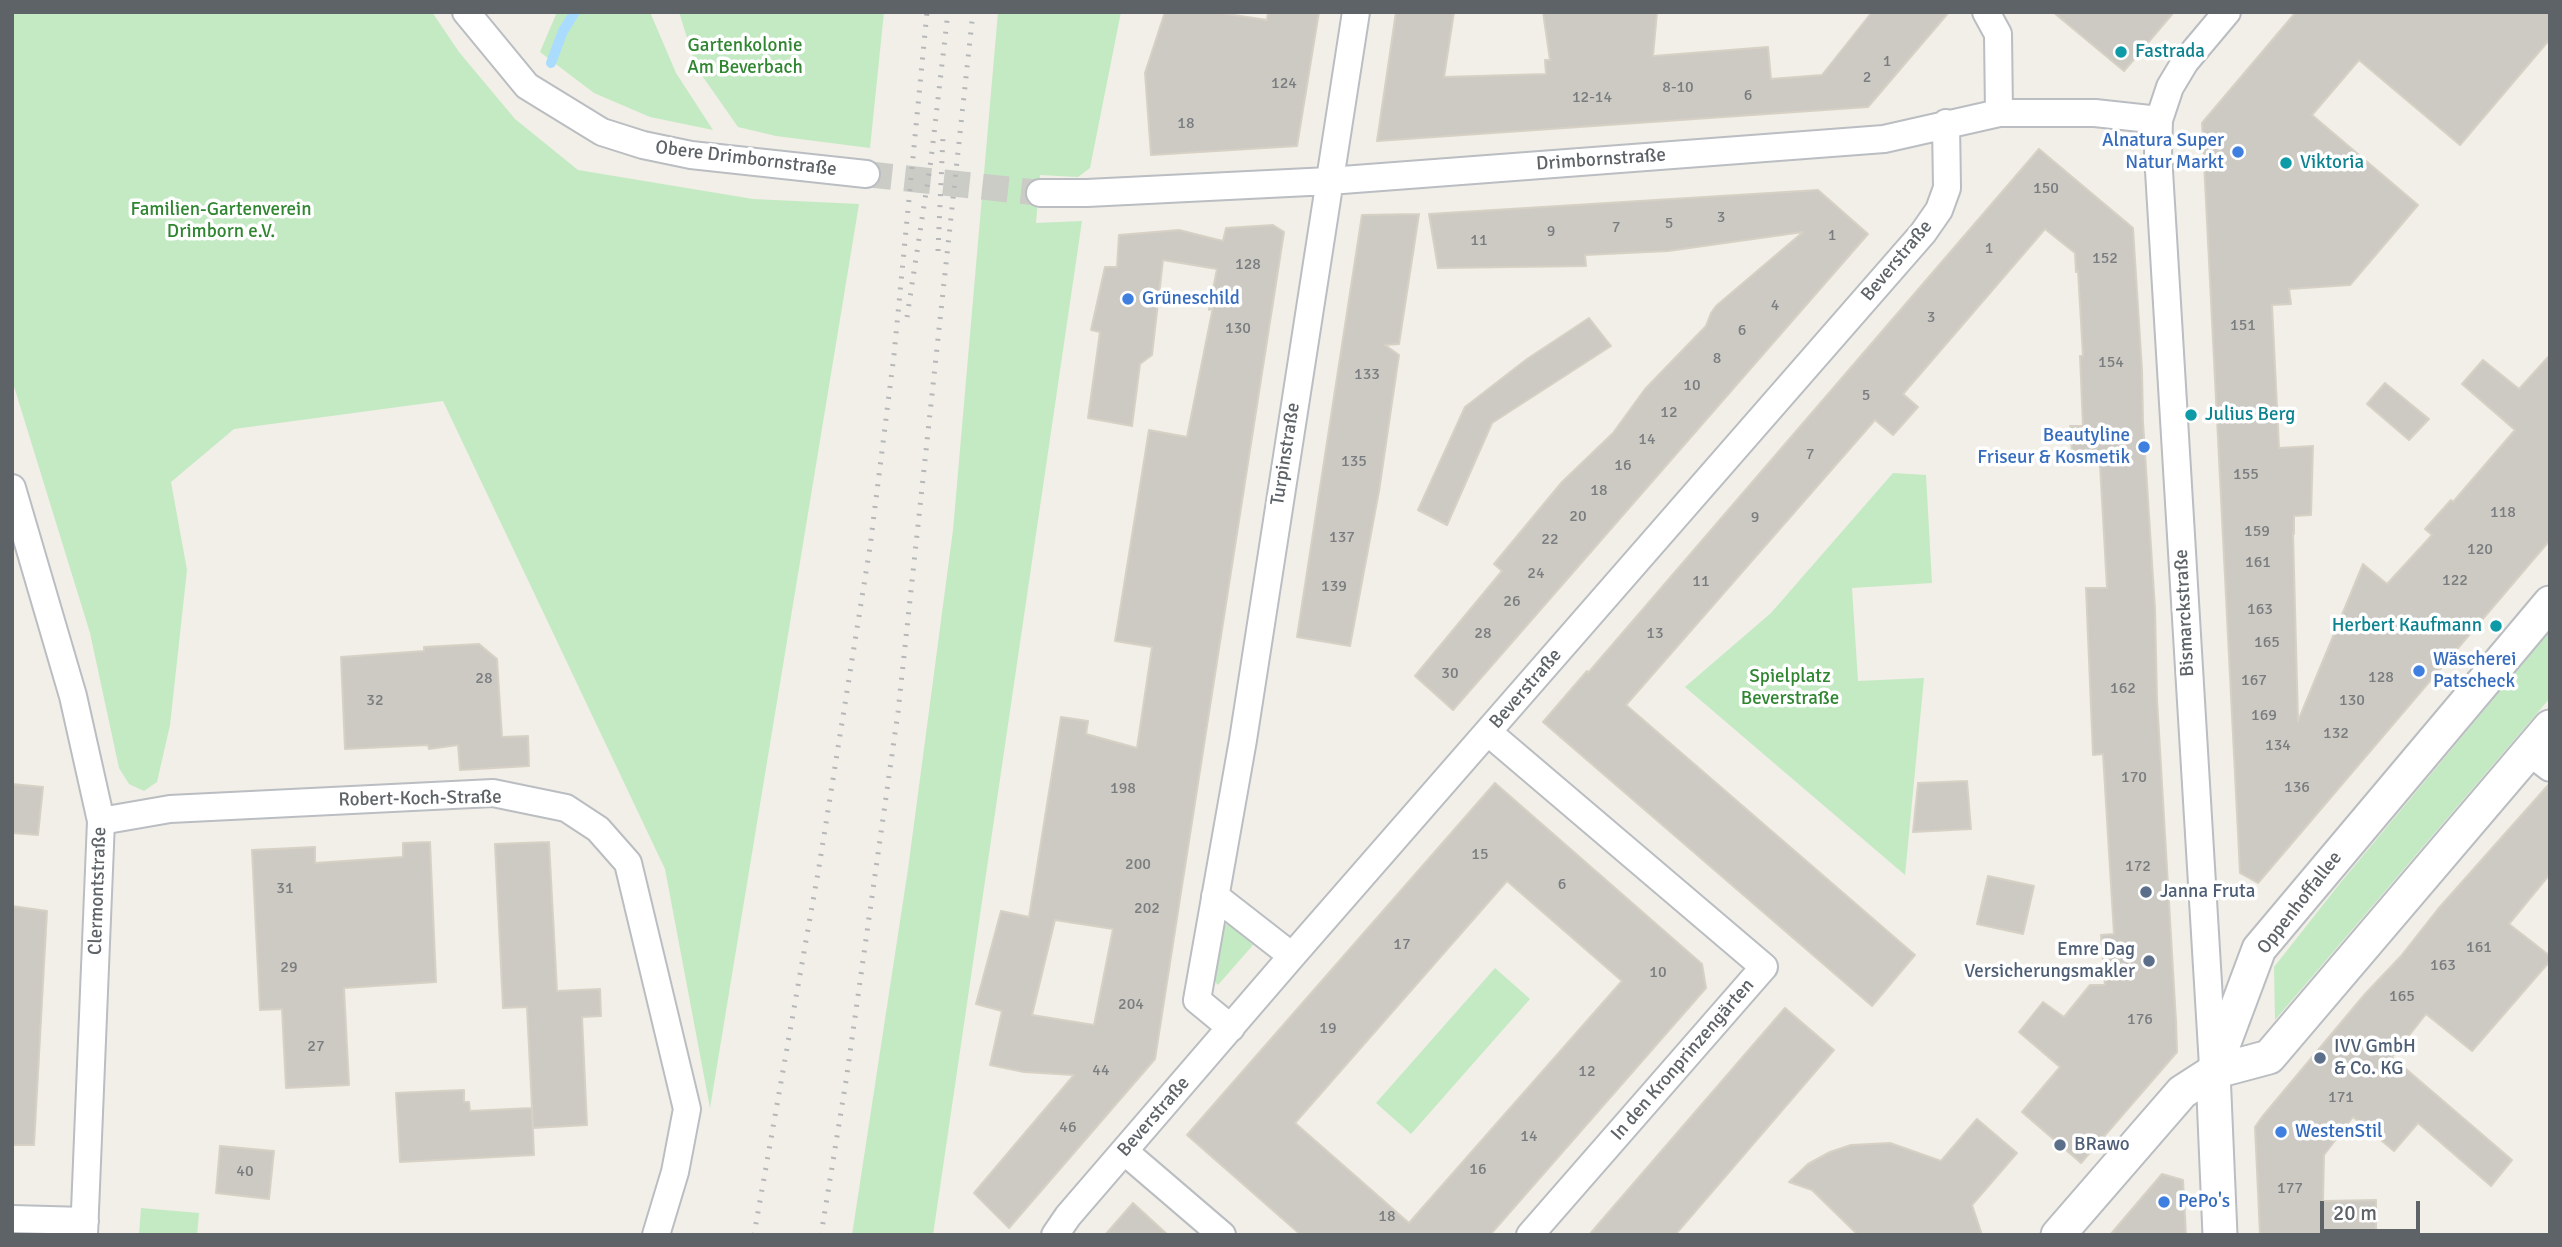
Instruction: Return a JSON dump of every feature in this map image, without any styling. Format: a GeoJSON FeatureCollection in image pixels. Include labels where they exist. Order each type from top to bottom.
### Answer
{"type":"FeatureCollection","features":[{"type":"Feature","properties":{"kind":"street","name":"Obere Drimbornstraße"},"geometry":{"type":"LineString","coordinates":[[466,12],[527,86],[602,132],[643,145],[691,155],[866,174]]}},
{"type":"Feature","properties":{"kind":"street","name":"Turpinstraße"},"geometry":{"type":"LineString","coordinates":[[1231,1028],[1197,1000],[1243,740],[1356,12]]}},
{"type":"Feature","properties":{"kind":"street"},"geometry":{"type":"LineString","coordinates":[[1986,12],[1998,34],[1999,113]]}},
{"type":"Feature","properties":{"kind":"street","name":"Bismarckstraße"},"geometry":{"type":"LineString","coordinates":[[2220,1235],[2213,1072],[2158,154],[2159,120],[2170,87],[2185,62],[2227,12]]}},
{"type":"Feature","properties":{"kind":"street","name":"Drimbornstraße"},"geometry":{"type":"LineString","coordinates":[[1040,193],[1329,181],[1884,139],[1999,113],[2095,113],[2159,120]]}},
{"type":"Feature","properties":{"kind":"street","name":"Beverstraße"},"geometry":{"type":"LineString","coordinates":[[1055,1235],[1068,1216],[1292,956],[1923,233],[1939,210],[1947,188],[1946,123]]}},
{"type":"Feature","properties":{"kind":"street","name":"Clermontstraße"},"geometry":{"type":"LineString","coordinates":[[12,488],[73,696],[101,821],[85,1228],[12,1219]]}},
{"type":"Feature","properties":{"kind":"street","name":"Oppenhoffallee"},"geometry":{"type":"LineString","coordinates":[[2213,1072],[2259,949],[2550,603]]}},
{"type":"Feature","properties":{"kind":"street","name":"In den Kronprinzengärten"},"geometry":{"type":"LineString","coordinates":[[1489,733],[1764,967],[1530,1235]]}},
{"type":"Feature","properties":{"kind":"street"},"geometry":{"type":"LineString","coordinates":[[2058,1235],[2182,1092],[2213,1072],[2269,1057],[2543,749]]}},
{"type":"Feature","properties":{"kind":"street","name":"Robert-Koch-Straße"},"geometry":{"type":"LineString","coordinates":[[101,821],[170,809],[493,793],[566,808],[598,829],[628,863],[687,1109],[675,1172],[656,1235]]}},
{"type":"Feature","properties":{"kind":"street"},"geometry":{"type":"LineString","coordinates":[[1215,896],[1292,956]]}},
{"type":"Feature","properties":{"kind":"street"},"geometry":{"type":"LineString","coordinates":[[1124,1151],[1222,1235]]}},
{"type":"Feature","properties":{"kind":"green space","name":"Familien-Gartenverein Drimborn e.V."},"geometry":{"type":"Polygon","coordinates":[[[12,12],[432,12],[459,52],[515,119],[578,170],[753,199],[859,204],[710,1108],[665,869],[443,401],[234,429],[171,482],[187,570],[170,725],[157,782],[144,791],[129,784],[119,768],[90,633],[12,380],[12,12]]]}},
{"type":"Feature","properties":{"kind":"green space"},"geometry":{"type":"Polygon","coordinates":[[[557,12],[650,12],[676,73],[713,130],[650,117],[594,93],[540,52],[557,12]]]}},
{"type":"Feature","properties":{"kind":"green space","name":"Gartenkolonie Am Beverbach"},"geometry":{"type":"Polygon","coordinates":[[[679,12],[884,12],[870,148],[776,136],[738,127],[696,67],[679,12]]]}},
{"type":"Feature","properties":{"kind":"green space"},"geometry":{"type":"Polygon","coordinates":[[[998,12],[1121,12],[1090,168],[1078,177],[1040,175],[1036,223],[1082,221],[933,1235],[852,1235],[908,869],[953,530],[998,12]]]}},
{"type":"Feature","properties":{"kind":"green space","name":"Spielplatz Beverstraße"},"geometry":{"type":"Polygon","coordinates":[[[1893,473],[1926,475],[1932,583],[1852,588],[1858,681],[1924,678],[1905,875],[1685,687],[1771,613],[1893,473]]]}},
{"type":"Feature","properties":{"kind":"green space"},"geometry":{"type":"Polygon","coordinates":[[[2550,631],[2550,698],[2275,1020],[2274,967],[2341,882],[2550,631]]]}},
{"type":"Feature","properties":{"kind":"green space"},"geometry":{"type":"Polygon","coordinates":[[[1232,924],[1253,945],[1218,985],[1212,978],[1223,925],[1232,924]]]}},
{"type":"Feature","properties":{"kind":"green space"},"geometry":{"type":"Polygon","coordinates":[[[1495,968],[1530,999],[1411,1134],[1376,1103],[1495,968]]]}},
{"type":"Feature","properties":{"kind":"green space"},"geometry":{"type":"Polygon","coordinates":[[[141,1208],[199,1213],[197,1235],[139,1235],[141,1208]]]}},
{"type":"Feature","properties":{"kind":"building"},"geometry":{"type":"Polygon","coordinates":[[[1165,12],[1214,12],[1267,20],[1268,12],[1319,12],[1297,146],[1151,155],[1145,73],[1165,12]]]}},
{"type":"Feature","properties":{"kind":"building"},"geometry":{"type":"Polygon","coordinates":[[[1396,12],[1454,12],[1444,77],[1546,74],[1545,60],[1550,60],[1543,12],[1657,12],[1653,56],[1768,47],[1771,79],[1822,75],[1872,12],[1949,12],[1868,107],[1377,141],[1396,12]]]}},
{"type":"Feature","properties":{"kind":"building","name":"Fastrada"},"geometry":{"type":"Polygon","coordinates":[[[2053,12],[2174,12],[2124,71],[2053,12]]]}},
{"type":"Feature","properties":{"kind":"building"},"geometry":{"type":"Polygon","coordinates":[[[2296,12],[2550,12],[2550,39],[2460,145],[2359,60],[2312,115],[2418,205],[2350,285],[2289,289],[2291,304],[2272,305],[2279,448],[2313,446],[2311,515],[2294,516],[2293,533],[2298,721],[2363,564],[2387,584],[2432,535],[2425,529],[2451,500],[2453,502],[2515,430],[2462,384],[2483,360],[2519,389],[2550,355],[2550,540],[2258,883],[2240,873],[2202,123],[2296,12]]]}},
{"type":"Feature","properties":{"kind":"building"},"geometry":{"type":"Polygon","coordinates":[[[2039,149],[2133,228],[2176,1021],[2177,1052],[2081,1163],[2022,1112],[2060,1067],[2019,1032],[2043,1002],[2064,1017],[2090,985],[2105,985],[2101,935],[2114,934],[2103,754],[2093,755],[2086,588],[2107,588],[2100,465],[2073,465],[2070,426],[2083,426],[2080,356],[2083,356],[2075,253],[2045,229],[1903,394],[1918,407],[1893,435],[1875,420],[1626,705],[1915,955],[1872,1006],[1543,722],[2039,149]]]}},
{"type":"Feature","properties":{"kind":"building"},"geometry":{"type":"Polygon","coordinates":[[[1818,190],[1868,234],[1453,710],[1415,676],[1502,571],[1494,564],[1562,482],[1613,433],[1645,389],[1706,326],[1716,306],[1803,232],[1668,251],[1585,255],[1586,266],[1438,268],[1429,214],[1818,190]]]}},
{"type":"Feature","properties":{"kind":"building"},"geometry":{"type":"Polygon","coordinates":[[[1419,214],[1399,344],[1385,345],[1399,355],[1379,491],[1350,646],[1297,637],[1362,215],[1419,214]]]}},
{"type":"Feature","properties":{"kind":"building"},"geometry":{"type":"Polygon","coordinates":[[[1273,225],[1284,232],[1155,1059],[1009,1228],[974,1193],[1074,1075],[1024,1072],[990,1065],[1002,1011],[976,1004],[1001,911],[1029,917],[1061,717],[1088,721],[1086,734],[1137,748],[1152,647],[1115,641],[1149,430],[1187,437],[1213,307],[1209,310],[1217,269],[1163,260],[1152,355],[1140,364],[1132,426],[1088,418],[1100,332],[1091,330],[1105,267],[1117,267],[1119,235],[1179,230],[1223,241],[1226,228],[1273,225]],[[1055,920],[1032,1015],[1094,1025],[1113,929],[1055,920]]]}},
{"type":"Feature","properties":{"kind":"building"},"geometry":{"type":"Polygon","coordinates":[[[1589,318],[1611,346],[1492,423],[1447,525],[1418,510],[1465,407],[1527,359],[1589,318]]]}},
{"type":"Feature","properties":{"kind":"building"},"geometry":{"type":"Polygon","coordinates":[[[2385,383],[2429,419],[2409,440],[2367,404],[2385,383]]]}},
{"type":"Feature","properties":{"kind":"building"},"geometry":{"type":"Polygon","coordinates":[[[479,644],[497,659],[502,737],[528,736],[529,766],[460,770],[458,745],[429,749],[428,745],[345,749],[341,657],[424,651],[424,647],[479,644]]]}},
{"type":"Feature","properties":{"kind":"building"},"geometry":{"type":"Polygon","coordinates":[[[1967,781],[1971,829],[1913,832],[1918,783],[1967,781]]]}},
{"type":"Feature","properties":{"kind":"building"},"geometry":{"type":"Polygon","coordinates":[[[1495,783],[1702,964],[1706,988],[1490,1235],[1301,1235],[1187,1135],[1495,783]],[[1507,881],[1295,1123],[1409,1223],[1622,981],[1507,881]]]}},
{"type":"Feature","properties":{"kind":"building"},"geometry":{"type":"Polygon","coordinates":[[[2550,783],[2550,874],[2509,924],[2550,956],[2550,961],[2472,1051],[2426,1014],[2392,1057],[2512,1160],[2491,1186],[2418,1123],[2394,1151],[2353,1117],[2324,1155],[2323,1201],[2376,1200],[2376,1235],[2260,1235],[2255,1127],[2365,994],[2550,783]]]}},
{"type":"Feature","properties":{"kind":"building"},"geometry":{"type":"Polygon","coordinates":[[[12,784],[43,787],[38,835],[12,833],[12,784]]]}},
{"type":"Feature","properties":{"kind":"building"},"geometry":{"type":"Polygon","coordinates":[[[430,842],[436,982],[344,988],[349,1085],[286,1088],[282,1009],[260,1010],[252,850],[315,847],[315,863],[403,857],[403,843],[430,842]]]}},
{"type":"Feature","properties":{"kind":"building"},"geometry":{"type":"Polygon","coordinates":[[[549,842],[557,991],[600,989],[601,1016],[582,1017],[587,1125],[533,1128],[527,1007],[503,1008],[495,844],[549,842]]]}},
{"type":"Feature","properties":{"kind":"building"},"geometry":{"type":"Polygon","coordinates":[[[1988,876],[2034,886],[2023,934],[1977,924],[1988,876]]]}},
{"type":"Feature","properties":{"kind":"building"},"geometry":{"type":"Polygon","coordinates":[[[12,906],[47,911],[34,1145],[12,1145],[12,906]]]}},
{"type":"Feature","properties":{"kind":"building"},"geometry":{"type":"Polygon","coordinates":[[[1785,1008],[1834,1050],[1675,1235],[1589,1235],[1785,1008]]]}},
{"type":"Feature","properties":{"kind":"building"},"geometry":{"type":"Polygon","coordinates":[[[464,1090],[464,1102],[469,1102],[470,1111],[532,1108],[534,1155],[400,1162],[396,1093],[464,1090]]]}},
{"type":"Feature","properties":{"kind":"building"},"geometry":{"type":"Polygon","coordinates":[[[1977,1119],[2017,1153],[1972,1205],[1982,1235],[1858,1235],[1812,1190],[1789,1182],[1808,1164],[1851,1145],[1890,1143],[1941,1161],[1977,1119]]]}},
{"type":"Feature","properties":{"kind":"building"},"geometry":{"type":"Polygon","coordinates":[[[220,1146],[274,1151],[269,1199],[216,1193],[220,1146]]]}},
{"type":"Feature","properties":{"kind":"building"},"geometry":{"type":"Polygon","coordinates":[[[2162,1174],[2183,1180],[2186,1235],[2110,1235],[2162,1174]]]}},
{"type":"Feature","properties":{"kind":"building"},"geometry":{"type":"Polygon","coordinates":[[[1133,1203],[1168,1235],[1105,1235],[1133,1203]]]}},
{"type":"Feature","properties":{"kind":"waterway"},"geometry":{"type":"LineString","coordinates":[[551,63],[563,31],[575,12]]}},
{"type":"Feature","properties":{"kind":"tunnel"},"geometry":{"type":"LineString","coordinates":[[866,174],[1040,193]]}},
{"type":"Feature","properties":{"kind":"railway"},"geometry":{"type":"LineString","coordinates":[[754,1235],[819,867],[870,547],[894,355],[927,12]]}},
{"type":"Feature","properties":{"kind":"railway"},"geometry":{"type":"LineString","coordinates":[[907,317],[931,160],[948,12]]}},
{"type":"Feature","properties":{"kind":"railway"},"geometry":{"type":"LineString","coordinates":[[821,1235],[846,1081],[898,712],[973,12]]}},
{"type":"Feature","properties":{"kind":"railway"},"geometry":{"type":"LineString","coordinates":[[938,251],[943,136]]}},
{"type":"Feature","properties":{"kind":"place","name":"Fastrada"},"geometry":{"type":"Point","coordinates":[2121,52]}},
{"type":"Feature","properties":{"kind":"place","name":"Alnatura Super Natur Markt"},"geometry":{"type":"Point","coordinates":[2238,152]}},
{"type":"Feature","properties":{"kind":"place","name":"Viktoria"},"geometry":{"type":"Point","coordinates":[2286,163]}},
{"type":"Feature","properties":{"kind":"place","name":"Grüneschild"},"geometry":{"type":"Point","coordinates":[1128,299]}},
{"type":"Feature","properties":{"kind":"place","name":"Julius Berg"},"geometry":{"type":"Point","coordinates":[2191,415]}},
{"type":"Feature","properties":{"kind":"place","name":"Beautyline Friseur & Kosmetik"},"geometry":{"type":"Point","coordinates":[2144,447]}},
{"type":"Feature","properties":{"kind":"place","name":"Herbert Kaufmann"},"geometry":{"type":"Point","coordinates":[2496,626]}},
{"type":"Feature","properties":{"kind":"place","name":"Wäscherei Patscheck"},"geometry":{"type":"Point","coordinates":[2419,671]}},
{"type":"Feature","properties":{"kind":"place","name":"Janna Fruta"},"geometry":{"type":"Point","coordinates":[2146,892]}},
{"type":"Feature","properties":{"kind":"place","name":"Emre Dag Versicherungsmakler"},"geometry":{"type":"Point","coordinates":[2149,961]}},
{"type":"Feature","properties":{"kind":"place","name":"IVV GmbH & Co. KG"},"geometry":{"type":"Point","coordinates":[2320,1058]}},
{"type":"Feature","properties":{"kind":"place","name":"WestenStil"},"geometry":{"type":"Point","coordinates":[2281,1132]}},
{"type":"Feature","properties":{"kind":"place","name":"BRawo"},"geometry":{"type":"Point","coordinates":[2060,1145]}},
{"type":"Feature","properties":{"kind":"place","name":"PePo's"},"geometry":{"type":"Point","coordinates":[2164,1202]}}]}
